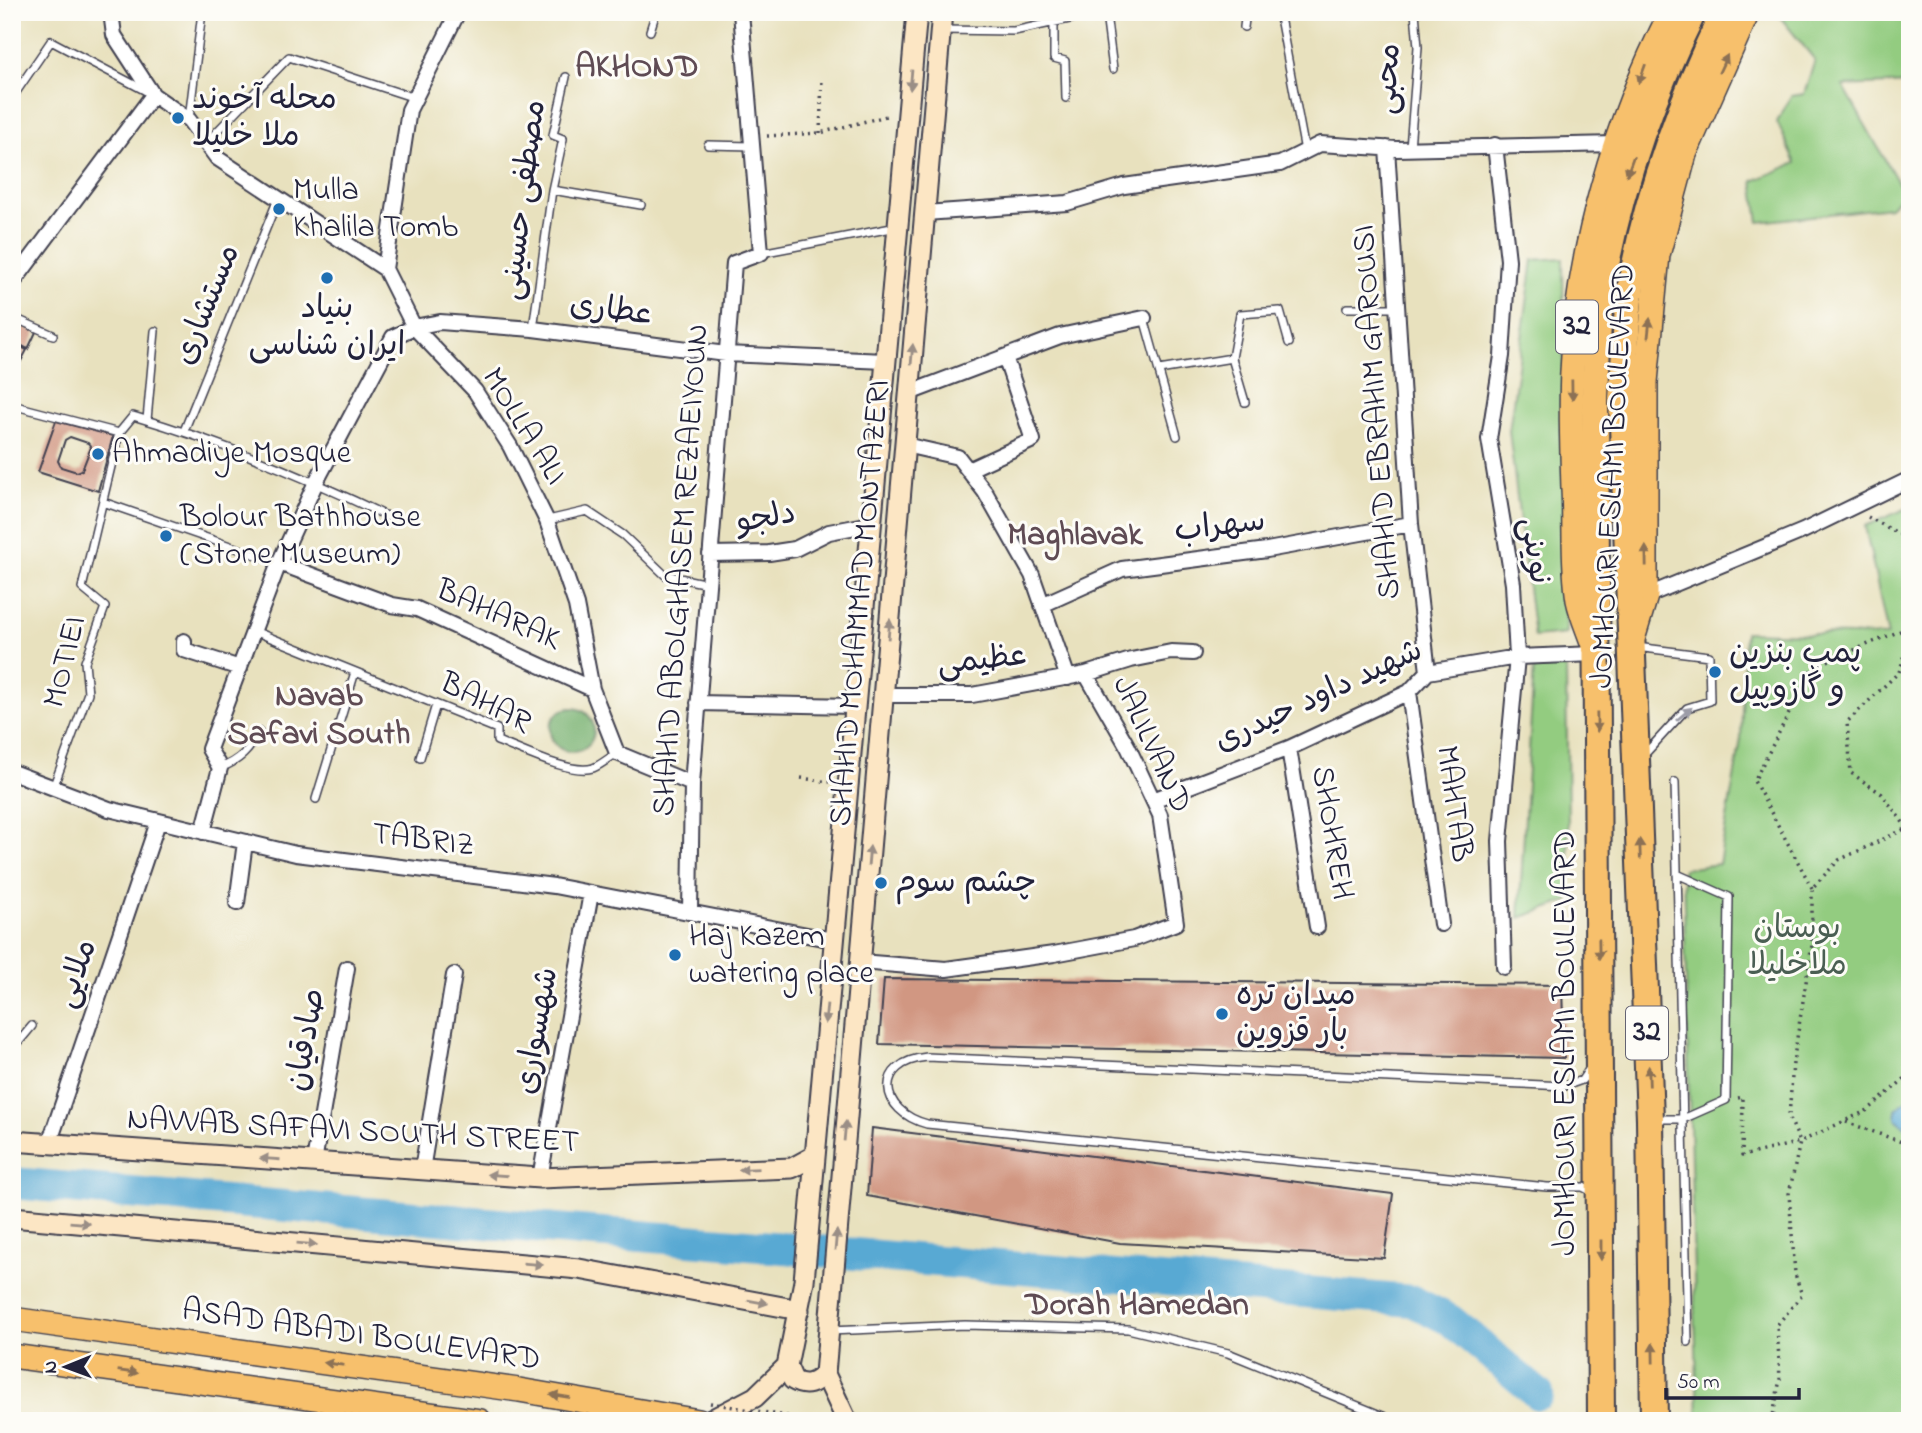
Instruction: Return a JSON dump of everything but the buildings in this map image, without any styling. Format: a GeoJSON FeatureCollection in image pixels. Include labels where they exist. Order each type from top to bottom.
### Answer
{"type":"FeatureCollection","features":[{"type":"Feature","properties":{"kind":"highway","name":"32"},"geometry":{"type":"LineString","coordinates":[[1596,654],[1595,397],[1602,288],[1624,183],[1668,62],[1693,12]]}},
{"type":"Feature","properties":{"kind":"highway","name":"32"},"geometry":{"type":"LineString","coordinates":[[1632,646],[1622,399],[1630,293],[1651,192],[1693,77],[1724,12]]}},
{"type":"Feature","properties":{"kind":"highway","name":"JOMHOURI ESLAMI BOULEVARD"},"geometry":{"type":"LineString","coordinates":[[1632,646],[1650,1119],[1654,1421]]}},
{"type":"Feature","properties":{"kind":"highway","name":"JOMHOURI ESLAMI BOULEVARD"},"geometry":{"type":"LineString","coordinates":[[1596,654],[1602,1204],[1601,1421]]}},
{"type":"Feature","properties":{"kind":"main road","name":"SHAHID MOHAMMAD MONTAZERI"},"geometry":{"type":"LineString","coordinates":[[787,1366],[792,1308],[798,1281],[805,1189],[814,1156],[917,12]]}},
{"type":"Feature","properties":{"kind":"main road","name":"JOMHOURI ESLAMI BOULEVARD"},"geometry":{"type":"LineString","coordinates":[[1596,654],[1578,600],[1572,372],[1583,277],[1602,187],[1616,144],[1648,57],[1671,12]]}},
{"type":"Feature","properties":{"kind":"main road","name":"JOMHOURI ESLAMI BOULEVARD"},"geometry":{"type":"LineString","coordinates":[[1632,646],[1646,596],[1646,382],[1658,255],[1685,155],[1748,12]]}},
{"type":"Feature","properties":{"kind":"main road","name":"SHAHID MOHAMMAD MONTAZERI"},"geometry":{"type":"LineString","coordinates":[[825,1374],[941,21]]}},
{"type":"Feature","properties":{"kind":"main road","name":"NAVVAB SAFAVI SOUTH STREET"},"geometry":{"type":"LineString","coordinates":[[12,1141],[540,1178],[792,1168],[814,1156]]}},
{"type":"Feature","properties":{"kind":"main road"},"geometry":{"type":"LineString","coordinates":[[792,1168],[805,1189]]}},
{"type":"Feature","properties":{"kind":"main road"},"geometry":{"type":"LineString","coordinates":[[12,1217],[579,1269],[792,1308]]}},
{"type":"Feature","properties":{"kind":"main road","name":"ASAD ABADI BOULEVARD"},"geometry":{"type":"LineString","coordinates":[[12,1319],[706,1415]]}},
{"type":"Feature","properties":{"kind":"main road"},"geometry":{"type":"LineString","coordinates":[[241,1388],[249,1367],[246,1352]]}},
{"type":"Feature","properties":{"kind":"main road"},"geometry":{"type":"LineString","coordinates":[[12,1356],[480,1421]]}},
{"type":"Feature","properties":{"kind":"main road"},"geometry":{"type":"LineString","coordinates":[[296,1395],[294,1373],[301,1360]]}},
{"type":"Feature","properties":{"kind":"main road"},"geometry":{"type":"LineString","coordinates":[[706,1415],[755,1397],[787,1366],[793,1380],[803,1385],[815,1382],[825,1374],[847,1421]]}},
{"type":"Feature","properties":{"kind":"street"},"geometry":{"type":"LineString","coordinates":[[12,284],[153,95],[114,35],[111,12]]}},
{"type":"Feature","properties":{"kind":"street"},"geometry":{"type":"LineString","coordinates":[[385,269],[409,110],[458,12]]}},
{"type":"Feature","properties":{"kind":"street"},"geometry":{"type":"LineString","coordinates":[[741,12],[761,253]]}},
{"type":"Feature","properties":{"kind":"street","name":"MOLLA ALI"},"geometry":{"type":"LineString","coordinates":[[153,95],[189,120],[217,159],[385,269],[414,327],[475,391],[510,446],[547,521],[576,605],[592,689],[617,752]]}},
{"type":"Feature","properties":{"kind":"street"},"geometry":{"type":"LineString","coordinates":[[925,213],[1067,203],[1124,186],[1280,164],[1320,144],[1410,148],[1616,144]]}},
{"type":"Feature","properties":{"kind":"street","name":"نوینی"},"geometry":{"type":"LineString","coordinates":[[1495,145],[1508,260],[1502,356],[1489,439],[1513,584],[1517,657],[1500,841],[1504,967]]}},
{"type":"Feature","properties":{"kind":"street","name":"SHAHID EBRAHIM GAROUSI"},"geometry":{"type":"LineString","coordinates":[[1387,148],[1411,524],[1429,671]]}},
{"type":"Feature","properties":{"kind":"street","name":"SHAHID ABOLGHASEM REZAEIYOUN"},"geometry":{"type":"LineString","coordinates":[[690,911],[692,784],[733,263],[761,253]]}},
{"type":"Feature","properties":{"kind":"street"},"geometry":{"type":"LineString","coordinates":[[909,393],[1060,336],[1144,318]]}},
{"type":"Feature","properties":{"kind":"street","name":"عطاری"},"geometry":{"type":"LineString","coordinates":[[414,327],[440,322],[533,329],[726,354],[885,361]]}},
{"type":"Feature","properties":{"kind":"street"},"geometry":{"type":"LineString","coordinates":[[203,832],[220,768],[209,749],[279,563],[316,482],[393,337],[414,327]]}},
{"type":"Feature","properties":{"kind":"street"},"geometry":{"type":"LineString","coordinates":[[968,470],[1033,440],[1005,357]]}},
{"type":"Feature","properties":{"kind":"street"},"geometry":{"type":"LineString","coordinates":[[905,445],[958,457],[985,492],[1025,563],[1068,678]]}},
{"type":"Feature","properties":{"kind":"street"},"geometry":{"type":"LineString","coordinates":[[1646,596],[1803,531],[1910,479]]}},
{"type":"Feature","properties":{"kind":"street","name":"دلجو"},"geometry":{"type":"LineString","coordinates":[[710,554],[769,553],[795,549],[829,532],[871,524]]}},
{"type":"Feature","properties":{"kind":"street","name":"سهراب"},"geometry":{"type":"LineString","coordinates":[[1042,604],[1122,569],[1267,550],[1411,524]]}},
{"type":"Feature","properties":{"kind":"street","name":"BAHARAK"},"geometry":{"type":"LineString","coordinates":[[279,563],[392,605],[417,609],[592,689]]}},
{"type":"Feature","properties":{"kind":"street"},"geometry":{"type":"LineString","coordinates":[[184,641],[184,650],[240,668]]}},
{"type":"Feature","properties":{"kind":"street","name":"عظیمی"},"geometry":{"type":"LineString","coordinates":[[883,695],[972,695],[1068,678],[1171,652],[1192,653]]}},
{"type":"Feature","properties":{"kind":"street","name":"شهید داود حیدری"},"geometry":{"type":"LineString","coordinates":[[1153,800],[1289,748],[1409,692],[1429,671],[1517,657],[1596,654]]}},
{"type":"Feature","properties":{"kind":"street","name":"JALILVAND"},"geometry":{"type":"LineString","coordinates":[[860,962],[946,969],[1054,954],[1134,939],[1176,923],[1160,815],[1115,722],[1086,674]]}},
{"type":"Feature","properties":{"kind":"street","name":"MAHTAB"},"geometry":{"type":"LineString","coordinates":[[1409,692],[1441,924]]}},
{"type":"Feature","properties":{"kind":"street"},"geometry":{"type":"LineString","coordinates":[[698,703],[854,706]]}},
{"type":"Feature","properties":{"kind":"street","name":"SHOHREH"},"geometry":{"type":"LineString","coordinates":[[1289,748],[1317,927]]}},
{"type":"Feature","properties":{"kind":"street"},"geometry":{"type":"LineString","coordinates":[[617,752],[692,784]]}},
{"type":"Feature","properties":{"kind":"street","name":"TABRIZ"},"geometry":{"type":"LineString","coordinates":[[12,772],[109,809],[296,853],[591,893],[833,940]]}},
{"type":"Feature","properties":{"kind":"street","name":"ملایی"},"geometry":{"type":"LineString","coordinates":[[49,1144],[158,822]]}},
{"type":"Feature","properties":{"kind":"street"},"geometry":{"type":"LineString","coordinates":[[237,903],[244,842]]}},
{"type":"Feature","properties":{"kind":"street","name":"شهسواری"},"geometry":{"type":"LineString","coordinates":[[540,1178],[591,893]]}},
{"type":"Feature","properties":{"kind":"street","name":"صادقیان"},"geometry":{"type":"LineString","coordinates":[[314,1162],[347,968]]}},
{"type":"Feature","properties":{"kind":"street"},"geometry":{"type":"LineString","coordinates":[[422,1170],[454,975]]}},
{"type":"Feature","properties":{"kind":"lane"},"geometry":{"type":"LineString","coordinates":[[189,120],[202,12]]}},
{"type":"Feature","properties":{"kind":"lane"},"geometry":{"type":"LineString","coordinates":[[650,31],[656,12]]}},
{"type":"Feature","properties":{"kind":"lane"},"geometry":{"type":"LineString","coordinates":[[1244,27],[1246,12],[1279,13],[1305,152]]}},
{"type":"Feature","properties":{"kind":"lane","name":"محبی"},"geometry":{"type":"LineString","coordinates":[[1410,148],[1418,47],[1415,12]]}},
{"type":"Feature","properties":{"kind":"lane"},"geometry":{"type":"LineString","coordinates":[[941,21],[1014,31],[1106,14],[1114,69]]}},
{"type":"Feature","properties":{"kind":"lane"},"geometry":{"type":"LineString","coordinates":[[1054,22],[1054,58],[1065,61],[1066,98]]}},
{"type":"Feature","properties":{"kind":"lane"},"geometry":{"type":"LineString","coordinates":[[12,98],[51,41],[153,95]]}},
{"type":"Feature","properties":{"kind":"lane"},"geometry":{"type":"LineString","coordinates":[[206,143],[289,58],[415,98]]}},
{"type":"Feature","properties":{"kind":"lane","name":"مصطفی حسینی"},"geometry":{"type":"LineString","coordinates":[[533,329],[552,190],[563,138],[553,135],[566,77]]}},
{"type":"Feature","properties":{"kind":"lane"},"geometry":{"type":"LineString","coordinates":[[708,145],[752,141]]}},
{"type":"Feature","properties":{"kind":"lane"},"geometry":{"type":"LineString","coordinates":[[552,190],[640,205]]}},
{"type":"Feature","properties":{"kind":"lane","name":"مستشاری"},"geometry":{"type":"LineString","coordinates":[[184,431],[278,198]]}},
{"type":"Feature","properties":{"kind":"lane"},"geometry":{"type":"LineString","coordinates":[[761,253],[898,227]]}},
{"type":"Feature","properties":{"kind":"lane"},"geometry":{"type":"LineString","coordinates":[[1347,308],[1397,308]]}},
{"type":"Feature","properties":{"kind":"lane"},"geometry":{"type":"LineString","coordinates":[[1245,402],[1232,358],[1240,314],[1280,311],[1289,343]]}},
{"type":"Feature","properties":{"kind":"lane"},"geometry":{"type":"LineString","coordinates":[[12,317],[53,335]]}},
{"type":"Feature","properties":{"kind":"lane"},"geometry":{"type":"LineString","coordinates":[[1144,318],[1177,436]]}},
{"type":"Feature","properties":{"kind":"lane"},"geometry":{"type":"LineString","coordinates":[[147,420],[155,331]]}},
{"type":"Feature","properties":{"kind":"lane"},"geometry":{"type":"LineString","coordinates":[[1158,370],[1232,358]]}},
{"type":"Feature","properties":{"kind":"lane"},"geometry":{"type":"LineString","coordinates":[[12,405],[119,433],[133,416],[184,431],[316,482],[393,519]]}},
{"type":"Feature","properties":{"kind":"lane","name":"MOTIEI"},"geometry":{"type":"LineString","coordinates":[[53,788],[88,692],[85,662],[104,607],[82,588],[119,433]]}},
{"type":"Feature","properties":{"kind":"lane","name":"BAHARAK"},"geometry":{"type":"LineString","coordinates":[[103,502],[279,563]]}},
{"type":"Feature","properties":{"kind":"lane"},"geometry":{"type":"LineString","coordinates":[[547,521],[587,511],[623,535],[665,575],[708,584]]}},
{"type":"Feature","properties":{"kind":"lane","name":"BAHAR"},"geometry":{"type":"LineString","coordinates":[[254,631],[496,729],[497,741],[576,768],[593,768],[617,752]]}},
{"type":"Feature","properties":{"kind":"lane"},"geometry":{"type":"LineString","coordinates":[[1632,646],[1709,656],[1710,701],[1687,708],[1637,763]]}},
{"type":"Feature","properties":{"kind":"lane"},"geometry":{"type":"LineString","coordinates":[[316,799],[355,672]]}},
{"type":"Feature","properties":{"kind":"lane"},"geometry":{"type":"LineString","coordinates":[[420,758],[436,705]]}},
{"type":"Feature","properties":{"kind":"lane"},"geometry":{"type":"LineString","coordinates":[[220,768],[232,763],[252,747],[259,732]]}},
{"type":"Feature","properties":{"kind":"lane"},"geometry":{"type":"LineString","coordinates":[[1675,782],[1688,1342]]}},
{"type":"Feature","properties":{"kind":"lane"},"geometry":{"type":"LineString","coordinates":[[1650,1119],[1684,1119],[1726,1100],[1729,897],[1677,874]]}},
{"type":"Feature","properties":{"kind":"lane"},"geometry":{"type":"LineString","coordinates":[[12,1050],[32,1026]]}},
{"type":"Feature","properties":{"kind":"lane"},"geometry":{"type":"LineString","coordinates":[[1600,1053],[1582,1080],[1574,1084],[1545,1086],[927,1057],[914,1059],[896,1070],[891,1075],[888,1089],[895,1108],[909,1119],[927,1124],[1547,1187],[1583,1187],[1594,1193],[1602,1204]]}},
{"type":"Feature","properties":{"kind":"lane"},"geometry":{"type":"LineString","coordinates":[[829,1331],[965,1325],[1128,1329],[1228,1353],[1395,1421]]}},
{"type":"Feature","properties":{"kind":"path"},"geometry":{"type":"LineString","coordinates":[[820,133],[822,78]]}},
{"type":"Feature","properties":{"kind":"path"},"geometry":{"type":"LineString","coordinates":[[752,141],[820,133],[908,109]]}},
{"type":"Feature","properties":{"kind":"path"},"geometry":{"type":"LineString","coordinates":[[1851,508],[1901,535],[1910,536]]}},
{"type":"Feature","properties":{"kind":"path"},"geometry":{"type":"LineString","coordinates":[[1772,1421],[1780,1379],[1777,1325],[1802,1295],[1795,1274],[1789,1194],[1800,1142],[1789,1116],[1793,1063],[1812,945],[1812,888],[1754,781],[1813,667],[1910,627]]}},
{"type":"Feature","properties":{"kind":"path"},"geometry":{"type":"LineString","coordinates":[[1907,828],[1882,794],[1851,773],[1847,722],[1899,672],[1910,640]]}},
{"type":"Feature","properties":{"kind":"path"},"geometry":{"type":"LineString","coordinates":[[801,778],[847,785]]}},
{"type":"Feature","properties":{"kind":"path"},"geometry":{"type":"LineString","coordinates":[[1812,888],[1839,860],[1907,828],[1910,822]]}},
{"type":"Feature","properties":{"kind":"path"},"geometry":{"type":"LineString","coordinates":[[1726,1100],[1743,1097],[1742,1156],[1800,1142],[1868,1110],[1910,1074]]}},
{"type":"Feature","properties":{"kind":"path"},"geometry":{"type":"LineString","coordinates":[[1844,1121],[1910,1144]]}},
{"type":"Feature","properties":{"kind":"path"},"geometry":{"type":"LineString","coordinates":[[706,1415],[813,1421]]}},
{"type":"Feature","properties":{"kind":"green space"},"geometry":{"type":"Polygon","coordinates":[[[1776,12],[1910,12],[1910,83],[1843,86],[1904,193],[1890,207],[1759,222],[1753,181],[1796,163],[1777,122],[1791,96],[1804,94],[1815,60],[1776,12]]]}},
{"type":"Feature","properties":{"kind":"green space"},"geometry":{"type":"Polygon","coordinates":[[[1563,258],[1566,634],[1534,637],[1509,431],[1533,260],[1563,258]]]}},
{"type":"Feature","properties":{"kind":"green space","name":"بوستان ملاخلیلا"},"geometry":{"type":"Polygon","coordinates":[[[1910,507],[1910,1421],[1698,1421],[1683,869],[1719,864],[1741,739],[1745,632],[1888,636],[1865,526],[1910,507]]]}},
{"type":"Feature","properties":{"kind":"green space"},"geometry":{"type":"Polygon","coordinates":[[[1566,665],[1569,901],[1519,918],[1534,666],[1566,665]]]}},
{"type":"Feature","properties":{"kind":"green space"},"geometry":{"type":"Polygon","coordinates":[[[572,708],[587,715],[594,730],[587,745],[572,752],[557,745],[550,730],[557,715],[572,708]]]}},
{"type":"Feature","properties":{"kind":"water"},"geometry":{"type":"Polygon","coordinates":[[[1910,1098],[1910,1130],[1896,1119],[1896,1109],[1910,1098]]]}},
{"type":"Feature","properties":{"kind":"waterway"},"geometry":{"type":"LineString","coordinates":[[12,1183],[1412,1301],[1450,1320],[1538,1394]]}},
{"type":"Feature","properties":{"kind":"place","name":"محله آخوند ملا خلیلا"},"geometry":{"type":"Point","coordinates":[178,118]}},
{"type":"Feature","properties":{"kind":"place","name":"Mulla Khalila Tomb"},"geometry":{"type":"Point","coordinates":[279,209]}},
{"type":"Feature","properties":{"kind":"place","name":"بنیاد ایران شناسی"},"geometry":{"type":"Point","coordinates":[327,278]}},
{"type":"Feature","properties":{"kind":"place","name":"Ahmadiye Mosque"},"geometry":{"type":"Point","coordinates":[98,454]}},
{"type":"Feature","properties":{"kind":"place","name":"Bolour Bathhouse (Stone Museum)"},"geometry":{"type":"Point","coordinates":[166,536]}},
{"type":"Feature","properties":{"kind":"place","name":"پمپ بنزین و گازوپیل"},"geometry":{"type":"Point","coordinates":[1715,672]}},
{"type":"Feature","properties":{"kind":"place","name":"چشم سوم"},"geometry":{"type":"Point","coordinates":[881,883]}},
{"type":"Feature","properties":{"kind":"place","name":"Haj Kazem watering place"},"geometry":{"type":"Point","coordinates":[675,955]}},
{"type":"Feature","properties":{"kind":"place","name":"میدان تره بار قزوین"},"geometry":{"type":"Point","coordinates":[1222,1014]}},
{"type":"Feature","properties":{"kind":"district","name":"AKHOND"},"geometry":{"type":"Point","coordinates":[637,68]}},
{"type":"Feature","properties":{"kind":"district","name":"Maghlavak"},"geometry":{"type":"Point","coordinates":[1075,536]}},
{"type":"Feature","properties":{"kind":"district","name":"Navab Safavi South"},"geometry":{"type":"Point","coordinates":[319,716]}},
{"type":"Feature","properties":{"kind":"district","name":"Dorah Hamedan"},"geometry":{"type":"Point","coordinates":[1137,1306]}}]}
